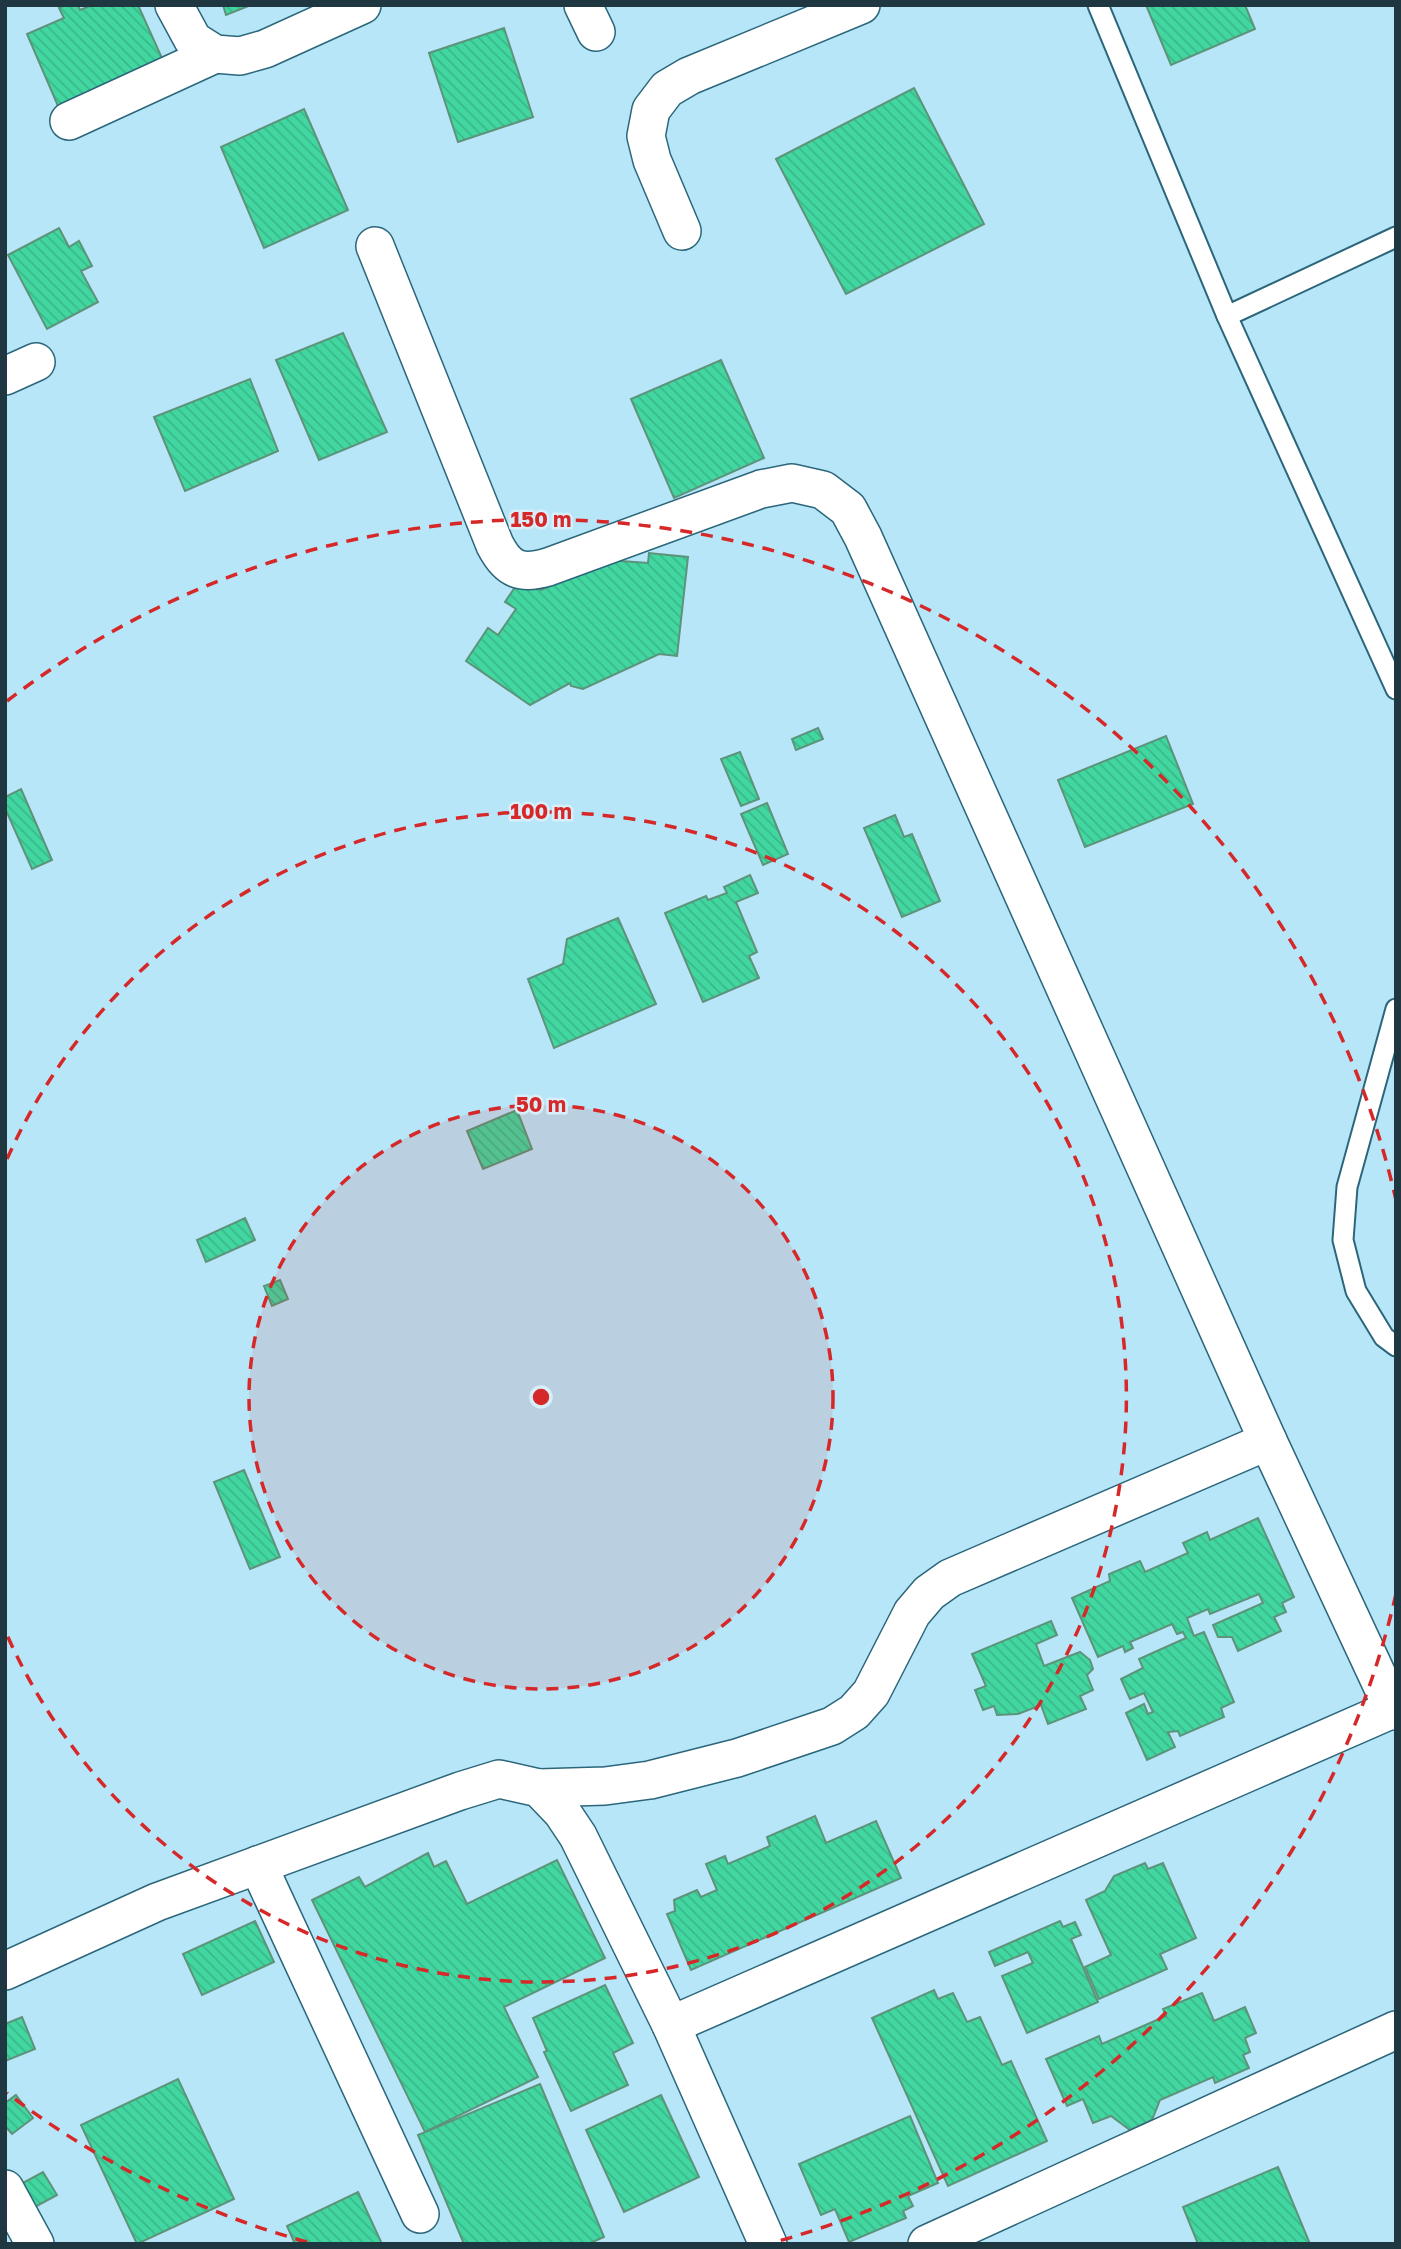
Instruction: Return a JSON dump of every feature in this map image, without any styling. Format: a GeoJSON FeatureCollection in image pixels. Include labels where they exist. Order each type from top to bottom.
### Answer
{"type":"FeatureCollection","features":[{"type":"Feature","properties":{"kind":"street"},"geometry":{"type":"LineString","coordinates":[[174,5],[193,40],[215,54],[240,56],[265,49],[362,5]]}},
{"type":"Feature","properties":{"kind":"street"},"geometry":{"type":"LineString","coordinates":[[682,231],[652,160],[646,136],[651,110],[667,89],[688,76],[861,5]]}},
{"type":"Feature","properties":{"kind":"street"},"geometry":{"type":"LineString","coordinates":[[69,121],[215,54]]}},
{"type":"Feature","properties":{"kind":"street"},"geometry":{"type":"LineString","coordinates":[[375,246],[495,545],[503,559],[516,569],[533,572],[761,489],[792,483],[823,490],[848,509],[863,537],[1268,1441],[1394,1710],[671,2025]]}},
{"type":"Feature","properties":{"kind":"street"},"geometry":{"type":"LineString","coordinates":[[5,1970],[157,1902],[499,1779],[539,1788],[605,1786],[661,1777],[737,1758],[832,1726],[854,1712],[871,1693],[912,1613],[929,1594],[950,1578],[1268,1441]]}},
{"type":"Feature","properties":{"kind":"street"},"geometry":{"type":"LineString","coordinates":[[539,1788],[562,1812],[578,1836],[671,2025],[768,2244]]}},
{"type":"Feature","properties":{"kind":"street"},"geometry":{"type":"LineString","coordinates":[[258,1865],[420,2214]]}},
{"type":"Feature","properties":{"kind":"street"},"geometry":{"type":"LineString","coordinates":[[927,2244],[1396,2030]]}},
{"type":"Feature","properties":{"kind":"street"},"geometry":{"type":"LineString","coordinates":[[5,2189],[35,2244]]}},
{"type":"Feature","properties":{"kind":"lane"},"geometry":{"type":"LineString","coordinates":[[1098,5],[1227,316],[1396,690]]}},
{"type":"Feature","properties":{"kind":"lane"},"geometry":{"type":"LineString","coordinates":[[1227,316],[1396,237]]}},
{"type":"Feature","properties":{"kind":"lane"},"geometry":{"type":"LineString","coordinates":[[1396,1009],[1347,1187],[1343,1240],[1356,1292],[1384,1337],[1396,1346]]}},
{"type":"Feature","properties":{"kind":"building"},"geometry":{"type":"Polygon","coordinates":[[[78,5],[80,10],[92,5],[138,5],[166,67],[61,113],[27,34],[64,18],[59,8],[78,5]]]}},
{"type":"Feature","properties":{"kind":"building"},"geometry":{"type":"Polygon","coordinates":[[[223,5],[251,5],[226,15],[223,5]]]}},
{"type":"Feature","properties":{"kind":"building"},"geometry":{"type":"Polygon","coordinates":[[[1146,5],[1245,5],[1255,29],[1171,65],[1146,5]]]}},
{"type":"Feature","properties":{"kind":"building"},"geometry":{"type":"Polygon","coordinates":[[[504,28],[533,117],[458,142],[429,53],[504,28]]]}},
{"type":"Feature","properties":{"kind":"building"},"geometry":{"type":"Polygon","coordinates":[[[914,88],[984,224],[846,294],[776,159],[914,88]]]}},
{"type":"Feature","properties":{"kind":"building"},"geometry":{"type":"Polygon","coordinates":[[[304,109],[348,210],[264,248],[221,147],[304,109]]]}},
{"type":"Feature","properties":{"kind":"building"},"geometry":{"type":"Polygon","coordinates":[[[59,228],[69,247],[79,241],[92,266],[81,271],[98,302],[47,329],[8,255],[59,228]]]}},
{"type":"Feature","properties":{"kind":"building"},"geometry":{"type":"Polygon","coordinates":[[[343,333],[387,432],[319,460],[276,360],[343,333]]]}},
{"type":"Feature","properties":{"kind":"building"},"geometry":{"type":"Polygon","coordinates":[[[721,360],[764,458],[674,498],[631,399],[721,360]]]}},
{"type":"Feature","properties":{"kind":"building"},"geometry":{"type":"Polygon","coordinates":[[[250,379],[278,451],[185,491],[154,417],[250,379]]]}},
{"type":"Feature","properties":{"kind":"building"},"geometry":{"type":"Polygon","coordinates":[[[622,553],[621,561],[648,563],[649,553],[688,557],[677,656],[659,654],[583,689],[571,686],[570,683],[530,705],[466,661],[488,628],[498,635],[516,609],[505,602],[522,577],[541,590],[622,553]]]}},
{"type":"Feature","properties":{"kind":"building"},"geometry":{"type":"Polygon","coordinates":[[[818,728],[823,739],[796,750],[792,739],[818,728]]]}},
{"type":"Feature","properties":{"kind":"building"},"geometry":{"type":"Polygon","coordinates":[[[1166,736],[1193,804],[1085,847],[1058,780],[1166,736]]]}},
{"type":"Feature","properties":{"kind":"building"},"geometry":{"type":"Polygon","coordinates":[[[740,752],[759,799],[741,806],[721,759],[740,752]]]}},
{"type":"Feature","properties":{"kind":"building"},"geometry":{"type":"Polygon","coordinates":[[[21,789],[52,860],[32,869],[5,808],[5,797],[21,789]]]}},
{"type":"Feature","properties":{"kind":"building"},"geometry":{"type":"Polygon","coordinates":[[[767,803],[788,854],[763,865],[741,814],[767,803]]]}},
{"type":"Feature","properties":{"kind":"building"},"geometry":{"type":"Polygon","coordinates":[[[895,815],[904,837],[912,834],[940,901],[902,917],[864,828],[895,815]]]}},
{"type":"Feature","properties":{"kind":"building"},"geometry":{"type":"Polygon","coordinates":[[[750,875],[758,893],[736,902],[757,952],[749,956],[759,978],[703,1002],[665,913],[706,896],[708,900],[727,893],[724,887],[750,875]]]}},
{"type":"Feature","properties":{"kind":"building"},"geometry":{"type":"Polygon","coordinates":[[[618,918],[656,1004],[554,1048],[528,979],[563,964],[567,939],[618,918]]]}},
{"type":"Feature","properties":{"kind":"building"},"geometry":{"type":"Polygon","coordinates":[[[517,1110],[532,1149],[483,1169],[467,1131],[517,1110]]]}},
{"type":"Feature","properties":{"kind":"building"},"geometry":{"type":"Polygon","coordinates":[[[245,1218],[255,1240],[206,1262],[197,1240],[245,1218]]]}},
{"type":"Feature","properties":{"kind":"building"},"geometry":{"type":"Polygon","coordinates":[[[280,1280],[288,1299],[272,1306],[264,1286],[280,1280]]]}},
{"type":"Feature","properties":{"kind":"building"},"geometry":{"type":"Polygon","coordinates":[[[244,1470],[280,1557],[250,1569],[214,1482],[244,1470]]]}},
{"type":"Feature","properties":{"kind":"building"},"geometry":{"type":"Polygon","coordinates":[[[1258,1518],[1294,1597],[1282,1603],[1286,1612],[1274,1617],[1281,1631],[1238,1651],[1232,1637],[1218,1637],[1213,1625],[1263,1603],[1259,1594],[1210,1614],[1208,1609],[1187,1618],[1194,1636],[1204,1632],[1234,1702],[1221,1708],[1224,1717],[1180,1736],[1178,1731],[1168,1732],[1175,1747],[1147,1760],[1126,1713],[1144,1704],[1148,1714],[1153,1712],[1144,1693],[1130,1699],[1121,1679],[1143,1668],[1139,1659],[1186,1638],[1183,1632],[1177,1634],[1172,1624],[1130,1642],[1133,1648],[1125,1652],[1123,1646],[1098,1657],[1072,1598],[1110,1581],[1109,1574],[1140,1561],[1145,1572],[1188,1553],[1183,1543],[1207,1532],[1210,1540],[1258,1518]]]}},
{"type":"Feature","properties":{"kind":"building"},"geometry":{"type":"Polygon","coordinates":[[[1051,1621],[1057,1635],[1036,1644],[1044,1666],[1080,1652],[1090,1660],[1093,1669],[1087,1675],[1093,1690],[1080,1696],[1086,1709],[1048,1724],[1041,1705],[1018,1714],[997,1715],[994,1706],[983,1710],[975,1690],[986,1686],[972,1654],[1051,1621]]]}},
{"type":"Feature","properties":{"kind":"building"},"geometry":{"type":"Polygon","coordinates":[[[815,1816],[826,1843],[876,1821],[901,1878],[691,1970],[667,1914],[675,1911],[674,1900],[697,1890],[701,1897],[717,1890],[706,1864],[725,1856],[728,1864],[770,1846],[767,1837],[815,1816]]]}},
{"type":"Feature","properties":{"kind":"building"},"geometry":{"type":"Polygon","coordinates":[[[428,1853],[434,1867],[446,1861],[467,1904],[557,1860],[605,1958],[504,2007],[538,2077],[425,2132],[312,1900],[359,1877],[365,1887],[428,1853]]]}},
{"type":"Feature","properties":{"kind":"building"},"geometry":{"type":"Polygon","coordinates":[[[1145,1863],[1148,1869],[1163,1863],[1196,1938],[1160,1954],[1167,1969],[1099,1999],[1085,1967],[1111,1955],[1086,1900],[1105,1891],[1114,1876],[1145,1863]]]}},
{"type":"Feature","properties":{"kind":"building"},"geometry":{"type":"Polygon","coordinates":[[[255,1921],[274,1962],[202,1995],[183,1954],[255,1921]]]}},
{"type":"Feature","properties":{"kind":"building"},"geometry":{"type":"Polygon","coordinates":[[[1060,1921],[1063,1927],[1075,1922],[1081,1935],[1071,1939],[1098,2002],[1027,2033],[1002,1976],[1033,1963],[1028,1952],[995,1966],[989,1952],[1060,1921]]]}},
{"type":"Feature","properties":{"kind":"building"},"geometry":{"type":"Polygon","coordinates":[[[605,1985],[633,2043],[613,2053],[628,2085],[571,2111],[544,2052],[547,2051],[533,2018],[605,1985]]]}},
{"type":"Feature","properties":{"kind":"building"},"geometry":{"type":"Polygon","coordinates":[[[934,1990],[938,1999],[953,1993],[967,2022],[980,2017],[1002,2065],[1011,2061],[1047,2141],[948,2186],[872,2018],[934,1990]]]}},
{"type":"Feature","properties":{"kind":"building"},"geometry":{"type":"Polygon","coordinates":[[[1202,1993],[1214,2021],[1245,2007],[1256,2033],[1245,2038],[1250,2052],[1243,2055],[1249,2068],[1215,2083],[1213,2077],[1160,2100],[1152,2120],[1130,2130],[1111,2116],[1093,2123],[1083,2099],[1067,2106],[1046,2059],[1099,2036],[1102,2044],[1166,2016],[1163,2009],[1202,1993]]]}},
{"type":"Feature","properties":{"kind":"building"},"geometry":{"type":"Polygon","coordinates":[[[22,2017],[35,2049],[5,2061],[5,2024],[22,2017]]]}},
{"type":"Feature","properties":{"kind":"building"},"geometry":{"type":"Polygon","coordinates":[[[178,2079],[234,2199],[137,2244],[81,2125],[178,2079]]]}},
{"type":"Feature","properties":{"kind":"building"},"geometry":{"type":"Polygon","coordinates":[[[540,2084],[604,2237],[588,2244],[464,2244],[418,2135],[540,2084]]]}},
{"type":"Feature","properties":{"kind":"building"},"geometry":{"type":"Polygon","coordinates":[[[16,2095],[33,2118],[12,2134],[5,2126],[5,2103],[16,2095]]]}},
{"type":"Feature","properties":{"kind":"building"},"geometry":{"type":"Polygon","coordinates":[[[661,2095],[699,2177],[624,2212],[586,2130],[661,2095]]]}},
{"type":"Feature","properties":{"kind":"building"},"geometry":{"type":"Polygon","coordinates":[[[910,2116],[938,2183],[908,2196],[913,2206],[903,2211],[906,2218],[849,2242],[835,2209],[821,2215],[799,2164],[910,2116]]]}},
{"type":"Feature","properties":{"kind":"building"},"geometry":{"type":"Polygon","coordinates":[[[1278,2167],[1310,2244],[1198,2244],[1183,2207],[1278,2167]]]}},
{"type":"Feature","properties":{"kind":"building"},"geometry":{"type":"Polygon","coordinates":[[[43,2172],[57,2195],[35,2207],[21,2184],[43,2172]]]}},
{"type":"Feature","properties":{"kind":"building"},"geometry":{"type":"Polygon","coordinates":[[[358,2192],[382,2244],[295,2244],[287,2226],[358,2192]]]}}]}
